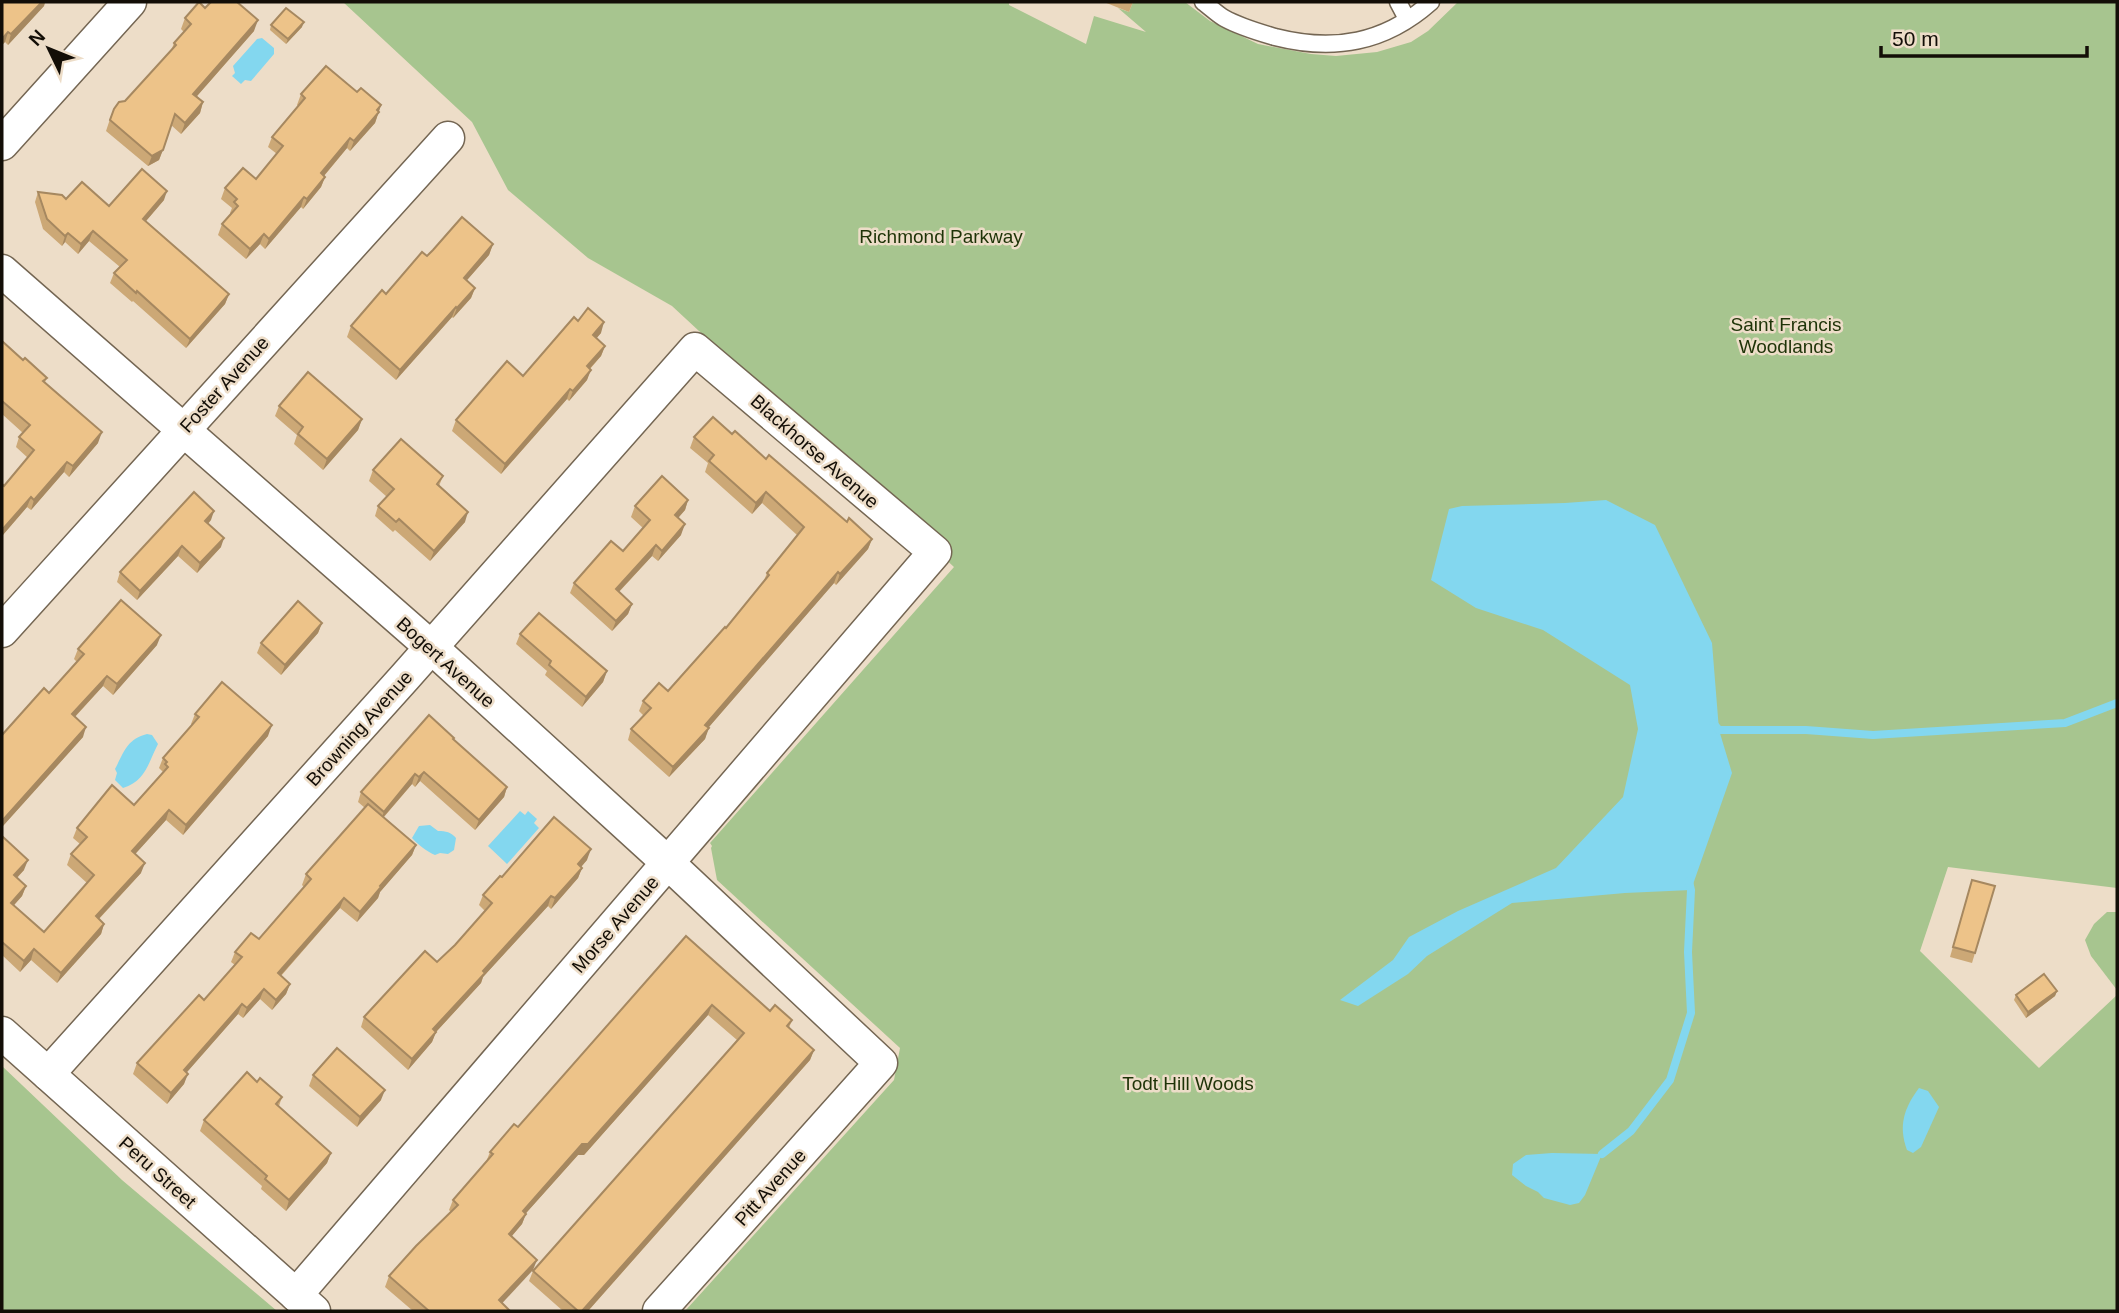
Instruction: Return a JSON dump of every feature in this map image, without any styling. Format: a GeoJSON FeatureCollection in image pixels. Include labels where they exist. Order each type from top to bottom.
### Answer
{"type":"FeatureCollection","features":[{"type":"Feature","properties":{"kind":"street"},"geometry":{"type":"LineString","coordinates":[[2,144],[130,2]]}},
{"type":"Feature","properties":{"kind":"street","name":"Foster Avenue"},"geometry":{"type":"LineString","coordinates":[[2,631],[448,138]]}},
{"type":"Feature","properties":{"kind":"street","name":"Bogert Avenue"},"geometry":{"type":"LineString","coordinates":[[2,271],[431,647],[881,1063]]}},
{"type":"Feature","properties":{"kind":"street","name":"Blackhorse Avenue"},"geometry":{"type":"LineString","coordinates":[[695,349],[935,552]]}},
{"type":"Feature","properties":{"kind":"street","name":"Browning Avenue"},"geometry":{"type":"LineString","coordinates":[[48,1074],[695,349]]}},
{"type":"Feature","properties":{"kind":"street","name":"Morse Avenue"},"geometry":{"type":"LineString","coordinates":[[305,1303],[667,863],[935,552]]}},
{"type":"Feature","properties":{"kind":"street","name":"Peru Street"},"geometry":{"type":"LineString","coordinates":[[2,1033],[305,1303]]}},
{"type":"Feature","properties":{"kind":"street","name":"Pitt Avenue"},"geometry":{"type":"LineString","coordinates":[[660,1311],[881,1063]]}},
{"type":"Feature","properties":{"kind":"lane"},"geometry":{"type":"LineString","coordinates":[[1203,2],[1224,18],[1252,30],[1298,43],[1322,45],[1348,44],[1387,32],[1431,2]]}},
{"type":"Feature","properties":{"kind":"lane"},"geometry":{"type":"LineString","coordinates":[[1398,2],[1407,19]]}},
{"type":"Feature","properties":{"kind":"green space"},"geometry":{"type":"Polygon","coordinates":[[[343,2],[1009,2],[1009,5],[1086,44],[1094,16],[1146,32],[1118,8],[1129,12],[1133,2],[1185,2],[1210,21],[1258,44],[1336,56],[1377,52],[1411,42],[1428,31],[1458,2],[2117,2],[2117,888],[1948,867],[1920,951],[2039,1068],[2117,995],[2117,1311],[685,1311],[894,1080],[900,1048],[717,880],[710,843],[954,567],[672,306],[588,258],[508,190],[472,122],[343,2]]]}},
{"type":"Feature","properties":{"kind":"green space"},"geometry":{"type":"Polygon","coordinates":[[[2107,912],[2117,912],[2117,990],[2091,956],[2085,940],[2094,924],[2107,912]]]}},
{"type":"Feature","properties":{"kind":"green space"},"geometry":{"type":"Polygon","coordinates":[[[2,1066],[122,1180],[277,1311],[2,1311],[2,1066]]]}},
{"type":"Feature","properties":{"kind":"water"},"geometry":{"type":"Polygon","coordinates":[[[262,38],[274,48],[274,54],[251,81],[245,80],[241,84],[232,76],[235,73],[233,66],[257,39],[262,38]]]}},
{"type":"Feature","properties":{"kind":"water"},"geometry":{"type":"Polygon","coordinates":[[[1606,500],[1655,525],[1712,643],[1719,730],[1732,773],[1691,890],[1512,903],[1427,956],[1408,974],[1358,1006],[1340,1000],[1393,960],[1409,937],[1458,911],[1556,868],[1623,797],[1638,729],[1630,685],[1543,630],[1476,608],[1431,580],[1449,509],[1462,506],[1606,500]]]}},
{"type":"Feature","properties":{"kind":"water"},"geometry":{"type":"Polygon","coordinates":[[[147,734],[152,735],[158,744],[142,776],[123,788],[115,780],[115,769],[130,743],[147,734]]]}},
{"type":"Feature","properties":{"kind":"water"},"geometry":{"type":"Polygon","coordinates":[[[520,811],[525,815],[528,811],[537,819],[534,823],[539,828],[507,864],[488,846],[520,811]]]}},
{"type":"Feature","properties":{"kind":"water"},"geometry":{"type":"Polygon","coordinates":[[[430,825],[456,838],[454,850],[448,854],[435,855],[412,838],[419,826],[430,825]]]}},
{"type":"Feature","properties":{"kind":"water"},"geometry":{"type":"Polygon","coordinates":[[[1919,1088],[1928,1091],[1939,1107],[1921,1147],[1913,1153],[1907,1150],[1903,1125],[1906,1110],[1919,1088]]]}},
{"type":"Feature","properties":{"kind":"water"},"geometry":{"type":"Polygon","coordinates":[[[1602,1154],[1579,1203],[1570,1205],[1544,1198],[1512,1175],[1513,1164],[1526,1155],[1602,1154]]]}},
{"type":"Feature","properties":{"kind":"building"},"geometry":{"type":"Polygon","coordinates":[[[2,2],[42,2],[11,34],[8,32],[2,39],[2,2]]]}},
{"type":"Feature","properties":{"kind":"building"},"geometry":{"type":"Polygon","coordinates":[[[199,2],[205,8],[211,2],[237,2],[258,20],[193,94],[203,102],[185,123],[175,114],[163,150],[152,156],[110,120],[119,102],[125,101],[176,45],[174,43],[191,24],[185,18],[199,2]]]}},
{"type":"Feature","properties":{"kind":"building"},"geometry":{"type":"Polygon","coordinates":[[[286,8],[304,22],[288,39],[271,25],[286,8]]]}},
{"type":"Feature","properties":{"kind":"building"},"geometry":{"type":"Polygon","coordinates":[[[326,66],[357,92],[361,88],[381,105],[377,110],[379,112],[354,141],[350,138],[321,173],[325,177],[307,199],[304,197],[269,239],[264,234],[250,249],[222,224],[238,206],[234,202],[237,199],[225,188],[243,168],[256,179],[283,146],[272,137],[305,98],[301,94],[326,66]]]}},
{"type":"Feature","properties":{"kind":"building"},"geometry":{"type":"Polygon","coordinates":[[[142,169],[167,191],[143,219],[229,294],[190,339],[114,273],[127,260],[93,231],[81,244],[68,233],[65,236],[47,219],[38,192],[62,195],[66,199],[82,182],[109,206],[142,169]]]}},
{"type":"Feature","properties":{"kind":"building"},"geometry":{"type":"Polygon","coordinates":[[[462,217],[493,244],[464,278],[475,288],[400,370],[351,326],[382,290],[386,294],[422,252],[427,256],[462,217]]]}},
{"type":"Feature","properties":{"kind":"building"},"geometry":{"type":"Polygon","coordinates":[[[588,308],[604,322],[593,335],[605,346],[587,366],[591,370],[573,391],[570,389],[505,464],[456,420],[507,361],[523,376],[574,317],[578,321],[588,308]]]}},
{"type":"Feature","properties":{"kind":"building"},"geometry":{"type":"Polygon","coordinates":[[[2,341],[47,378],[43,381],[102,432],[73,466],[67,462],[34,500],[31,497],[2,530],[2,484],[4,486],[34,450],[19,437],[30,425],[2,401],[2,341]]]}},
{"type":"Feature","properties":{"kind":"building"},"geometry":{"type":"Polygon","coordinates":[[[308,372],[362,419],[327,459],[298,434],[303,427],[279,406],[308,372]]]}},
{"type":"Feature","properties":{"kind":"building"},"geometry":{"type":"Polygon","coordinates":[[[713,417],[732,434],[735,431],[766,459],[769,455],[847,522],[849,518],[872,539],[840,574],[838,572],[705,725],[709,728],[673,767],[631,729],[651,708],[643,701],[659,683],[668,691],[726,628],[804,527],[766,492],[756,503],[709,461],[714,455],[694,437],[713,417]]]}},
{"type":"Feature","properties":{"kind":"building"},"geometry":{"type":"Polygon","coordinates":[[[401,439],[443,476],[437,484],[468,512],[434,551],[399,519],[396,522],[378,506],[394,489],[373,470],[401,439]]]}},
{"type":"Feature","properties":{"kind":"building"},"geometry":{"type":"Polygon","coordinates":[[[662,476],[688,500],[675,515],[685,524],[662,551],[656,545],[616,589],[632,604],[616,621],[574,583],[611,541],[623,551],[650,520],[635,506],[662,476]]]}},
{"type":"Feature","properties":{"kind":"building"},"geometry":{"type":"Polygon","coordinates":[[[194,492],[214,511],[205,521],[224,538],[200,563],[182,546],[140,591],[120,572],[194,492]]]}},
{"type":"Feature","properties":{"kind":"building"},"geometry":{"type":"Polygon","coordinates":[[[121,600],[161,635],[117,684],[107,676],[72,714],[86,727],[2,821],[2,735],[44,688],[49,693],[84,654],[78,649],[121,600]]]}},
{"type":"Feature","properties":{"kind":"building"},"geometry":{"type":"Polygon","coordinates":[[[298,601],[322,623],[285,665],[261,643],[298,601]]]}},
{"type":"Feature","properties":{"kind":"building"},"geometry":{"type":"Polygon","coordinates":[[[539,613],[607,671],[586,697],[549,665],[551,661],[520,634],[539,613]]]}},
{"type":"Feature","properties":{"kind":"building"},"geometry":{"type":"Polygon","coordinates":[[[222,682],[272,725],[186,825],[169,810],[132,851],[145,863],[96,916],[104,924],[61,973],[34,949],[24,961],[2,942],[2,836],[28,860],[14,875],[26,886],[11,903],[44,932],[94,875],[71,854],[87,837],[77,828],[112,785],[134,805],[168,767],[163,758],[199,717],[195,714],[222,682]]]}},
{"type":"Feature","properties":{"kind":"building"},"geometry":{"type":"Polygon","coordinates":[[[429,715],[507,787],[479,820],[424,772],[419,777],[415,774],[384,812],[361,792],[429,715]]]}},
{"type":"Feature","properties":{"kind":"building"},"geometry":{"type":"Polygon","coordinates":[[[368,804],[416,845],[360,912],[344,898],[278,973],[290,984],[276,1000],[264,989],[247,1008],[242,1004],[184,1070],[188,1074],[171,1093],[137,1063],[199,995],[204,1000],[242,957],[235,952],[251,933],[259,939],[311,879],[306,874],[368,804]]]}},
{"type":"Feature","properties":{"kind":"building"},"geometry":{"type":"Polygon","coordinates":[[[554,817],[591,849],[578,864],[582,868],[555,898],[551,896],[483,971],[485,973],[433,1029],[436,1032],[412,1059],[364,1017],[425,951],[437,962],[455,945],[492,903],[483,895],[554,817]]]}},
{"type":"Feature","properties":{"kind":"building"},"geometry":{"type":"Polygon","coordinates":[[[1972,880],[1995,886],[1975,953],[1953,947],[1972,880]]]}},
{"type":"Feature","properties":{"kind":"building"},"geometry":{"type":"Polygon","coordinates":[[[686,936],[770,1011],[775,1005],[792,1020],[787,1026],[814,1050],[582,1311],[578,1311],[533,1271],[744,1033],[712,1005],[588,1144],[582,1144],[523,1211],[526,1214],[509,1234],[537,1260],[499,1300],[510,1311],[429,1311],[389,1276],[458,1205],[453,1200],[493,1154],[490,1152],[514,1124],[518,1127],[686,936]]]}},
{"type":"Feature","properties":{"kind":"building"},"geometry":{"type":"Polygon","coordinates":[[[2044,974],[2057,991],[2028,1012],[2016,995],[2044,974]]]}},
{"type":"Feature","properties":{"kind":"building"},"geometry":{"type":"Polygon","coordinates":[[[337,1048],[385,1090],[360,1117],[313,1075],[337,1048]]]}},
{"type":"Feature","properties":{"kind":"building"},"geometry":{"type":"Polygon","coordinates":[[[247,1072],[257,1082],[260,1078],[282,1097],[276,1104],[331,1153],[289,1200],[265,1179],[267,1176],[204,1120],[247,1072]]]}},
{"type":"Feature","properties":{"kind":"waterway"},"geometry":{"type":"LineString","coordinates":[[1714,724],[1719,730],[1806,730],[1873,735],[2065,723],[2117,703]]}},
{"type":"Feature","properties":{"kind":"waterway"},"geometry":{"type":"LineString","coordinates":[[1602,1154],[1631,1131],[1670,1080],[1691,1013],[1689,881]]}},
{"type":"Feature","properties":{"kind":"park label","name":"Richmond Parkway"},"geometry":{"type":"Point","coordinates":[941,236]}},
{"type":"Feature","properties":{"kind":"park label","name":"Saint Francis Woodlands"},"geometry":{"type":"Point","coordinates":[1786,335]}},
{"type":"Feature","properties":{"kind":"park label","name":"Todt Hill Woods"},"geometry":{"type":"Point","coordinates":[1188,1083]}}]}
